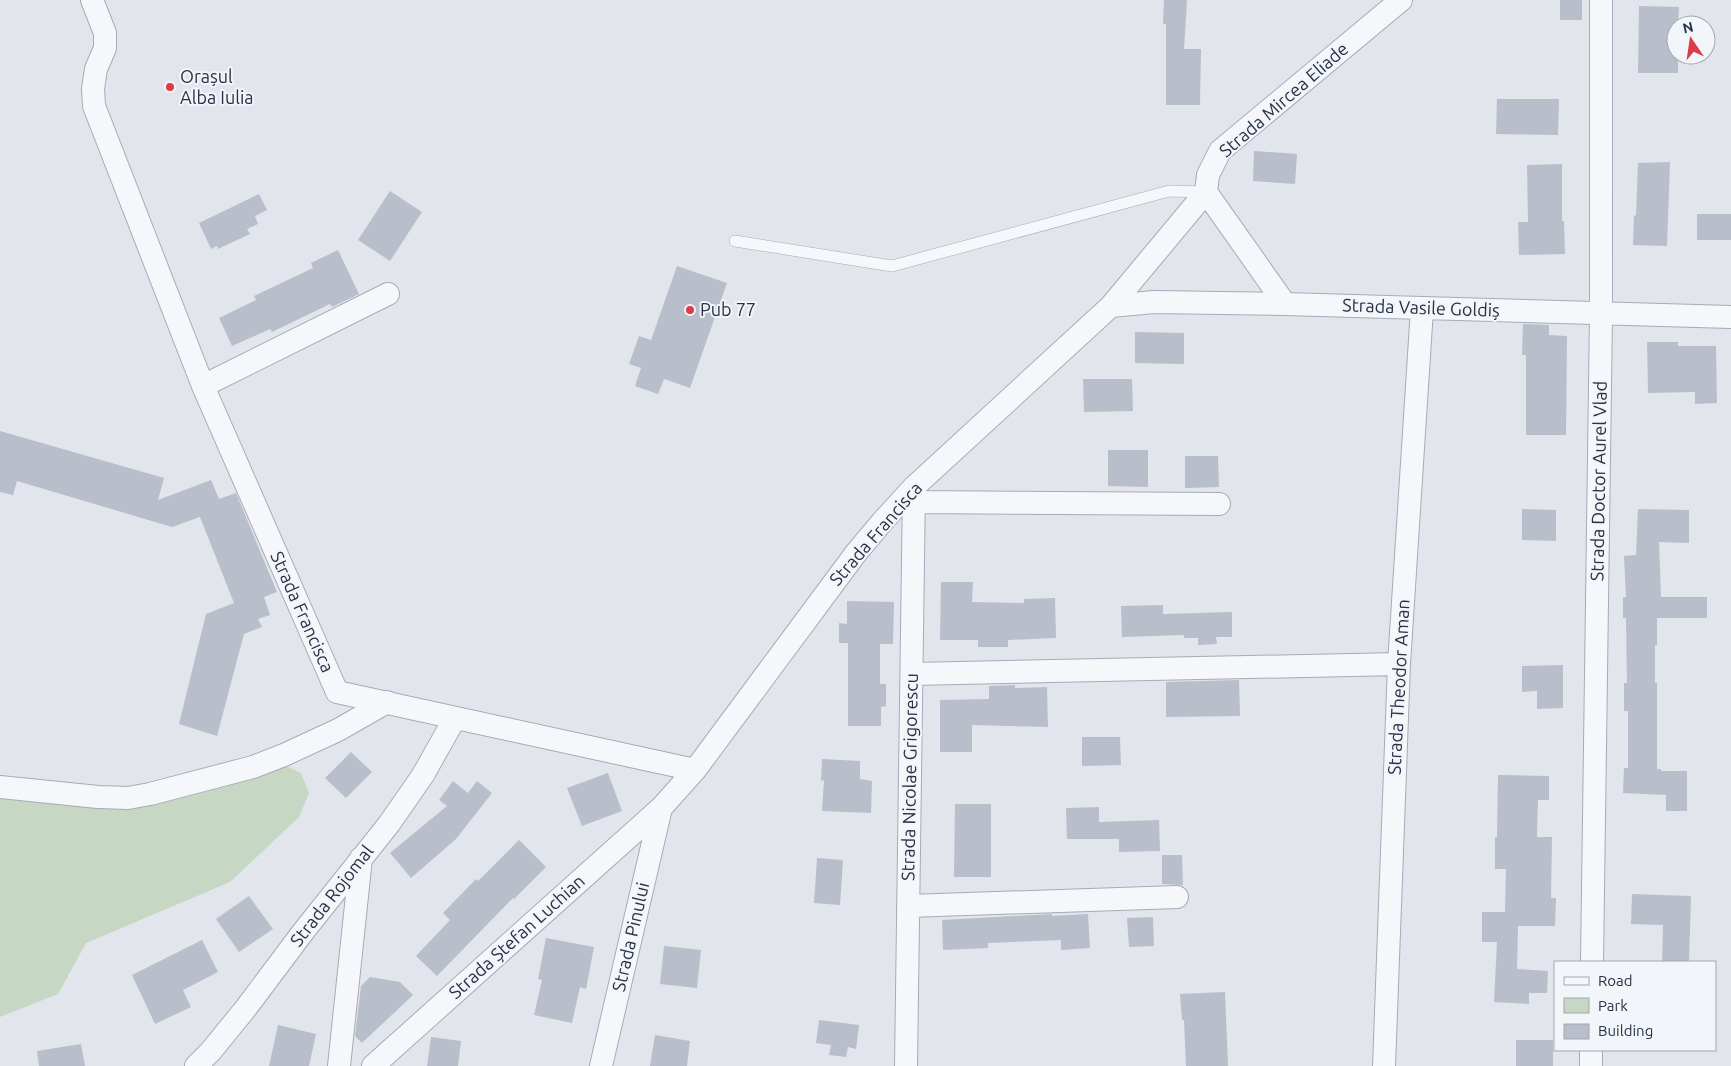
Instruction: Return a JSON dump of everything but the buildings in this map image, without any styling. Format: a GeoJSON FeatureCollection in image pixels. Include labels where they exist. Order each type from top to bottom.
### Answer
{"type":"FeatureCollection","features":[{"type":"Feature","properties":{"kind":"street"},"geometry":{"type":"LineString","coordinates":[[92,0],[105,33],[105,48],[96,69],[92,90],[94,106],[203,386],[388,294]]}},
{"type":"Feature","properties":{"kind":"street","name":"Strada Mircea Eliade"},"geometry":{"type":"LineString","coordinates":[[1111,306],[1206,192],[1208,175],[1220,152],[1402,0]]}},
{"type":"Feature","properties":{"kind":"street","name":"Strada Doctor Aurel Vlad"},"geometry":{"type":"LineString","coordinates":[[1592,961],[1601,314],[1601,0]]}},
{"type":"Feature","properties":{"kind":"street"},"geometry":{"type":"LineString","coordinates":[[1206,192],[1285,304]]}},
{"type":"Feature","properties":{"kind":"street","name":"Strada Vasile Goldiș"},"geometry":{"type":"LineString","coordinates":[[1111,306],[1154,302],[1285,304],[1731,317]]}},
{"type":"Feature","properties":{"kind":"street","name":"Strada Francisca"},"geometry":{"type":"LineString","coordinates":[[661,808],[695,770],[856,553],[882,522],[914,494],[1111,306]]}},
{"type":"Feature","properties":{"kind":"street","name":"Strada Theodor Aman"},"geometry":{"type":"LineString","coordinates":[[1384,1066],[1399,664],[1422,309]]}},
{"type":"Feature","properties":{"kind":"street","name":"Strada Francisca"},"geometry":{"type":"LineString","coordinates":[[203,386],[337,692],[695,770]]}},
{"type":"Feature","properties":{"kind":"street"},"geometry":{"type":"LineString","coordinates":[[914,494],[1219,504]]}},
{"type":"Feature","properties":{"kind":"street","name":"Strada Nicolae Grigorescu"},"geometry":{"type":"LineString","coordinates":[[906,1066],[914,494]]}},
{"type":"Feature","properties":{"kind":"street"},"geometry":{"type":"LineString","coordinates":[[912,674],[1399,664]]}},
{"type":"Feature","properties":{"kind":"street"},"geometry":{"type":"LineString","coordinates":[[0,787],[98,797],[128,798],[150,794],[261,764],[338,730],[387,702]]}},
{"type":"Feature","properties":{"kind":"street","name":"Strada Rojomal"},"geometry":{"type":"LineString","coordinates":[[196,1066],[211,1051],[246,1008],[408,797],[435,755],[455,718]]}},
{"type":"Feature","properties":{"kind":"street","name":"Strada Ștefan Luchian"},"geometry":{"type":"LineString","coordinates":[[373,1066],[661,808]]}},
{"type":"Feature","properties":{"kind":"street","name":"Strada Pinului"},"geometry":{"type":"LineString","coordinates":[[601,1066],[661,808]]}},
{"type":"Feature","properties":{"kind":"street"},"geometry":{"type":"LineString","coordinates":[[339,1066],[361,858]]}},
{"type":"Feature","properties":{"kind":"street"},"geometry":{"type":"LineString","coordinates":[[908,906],[1177,897]]}},
{"type":"Feature","properties":{"kind":"street"},"geometry":{"type":"LineString","coordinates":[[1591,1051],[1591,1066]]}},
{"type":"Feature","properties":{"kind":"lane"},"geometry":{"type":"LineString","coordinates":[[735,241],[892,266],[1169,191],[1206,192]]}},
{"type":"Feature","properties":{"kind":"green space"},"geometry":{"type":"Polygon","coordinates":[[[284,765],[301,773],[309,793],[299,817],[230,882],[86,943],[58,994],[0,1017],[0,778],[141,789],[284,765]]]}},
{"type":"Feature","properties":{"kind":"place","name":"Orașul Alba Iulia"},"geometry":{"type":"Point","coordinates":[170,87]}},
{"type":"Feature","properties":{"kind":"place","name":"Pub 77"},"geometry":{"type":"Point","coordinates":[690,310]}}]}
